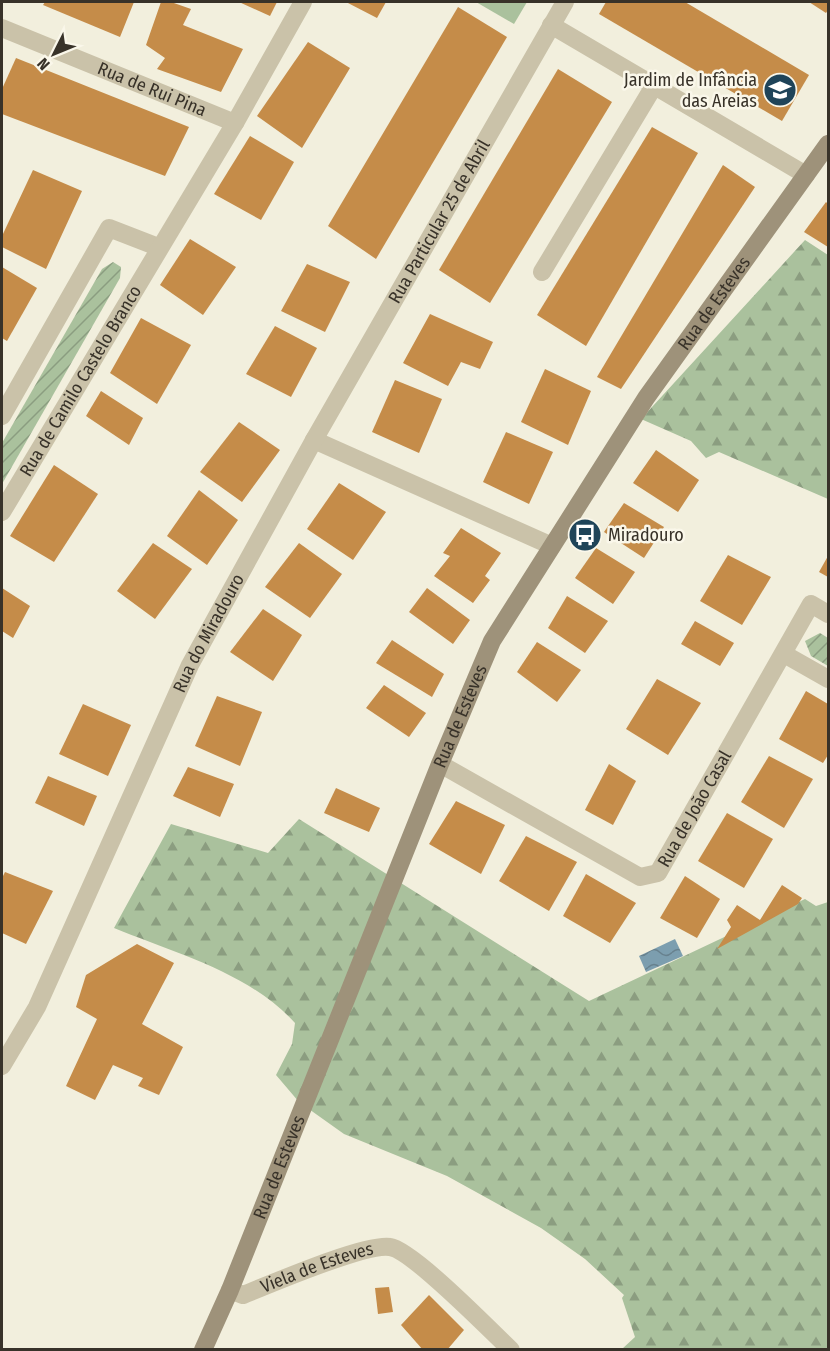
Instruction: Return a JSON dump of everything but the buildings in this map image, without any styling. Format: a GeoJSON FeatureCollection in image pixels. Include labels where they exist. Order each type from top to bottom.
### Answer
{"type":"FeatureCollection","features":[{"type":"Feature","properties":{"kind":"street","name":"Rua de Camilo Castelo Branco"},"geometry":{"type":"LineString","coordinates":[[2,512],[158,248],[235,123],[303,2]]}},
{"type":"Feature","properties":{"kind":"street","name":"Rua Particular 25 de Abril"},"geometry":{"type":"LineString","coordinates":[[314,440],[565,2]]}},
{"type":"Feature","properties":{"kind":"street"},"geometry":{"type":"LineString","coordinates":[[551,25],[806,175]]}},
{"type":"Feature","properties":{"kind":"street","name":"Rua de Rui Pina"},"geometry":{"type":"LineString","coordinates":[[2,28],[235,123]]}},
{"type":"Feature","properties":{"kind":"street"},"geometry":{"type":"LineString","coordinates":[[542,272],[654,86]]}},
{"type":"Feature","properties":{"kind":"street","name":"Rua de Esteves"},"geometry":{"type":"LineString","coordinates":[[203,1350],[230,1290],[440,764],[492,641],[646,398],[828,144]]}},
{"type":"Feature","properties":{"kind":"street"},"geometry":{"type":"LineString","coordinates":[[2,416],[109,228],[158,248]]}},
{"type":"Feature","properties":{"kind":"street"},"geometry":{"type":"LineString","coordinates":[[314,440],[552,546]]}},
{"type":"Feature","properties":{"kind":"street","name":"Rua do Miradouro"},"geometry":{"type":"LineString","coordinates":[[2,1066],[37,1007],[190,665],[314,440]]}},
{"type":"Feature","properties":{"kind":"street","name":"Rua de João Casal"},"geometry":{"type":"LineString","coordinates":[[440,764],[640,878],[658,873],[811,604],[828,614]]}},
{"type":"Feature","properties":{"kind":"street"},"geometry":{"type":"LineString","coordinates":[[784,654],[828,679]]}},
{"type":"Feature","properties":{"kind":"street","name":"Viela de Esteves"},"geometry":{"type":"LineString","coordinates":[[230,1290],[243,1295],[365,1249],[391,1246],[414,1261],[511,1350]]}},
{"type":"Feature","properties":{"kind":"green space"},"geometry":{"type":"Polygon","coordinates":[[[476,2],[527,2],[514,24],[476,2]]]}},
{"type":"Feature","properties":{"kind":"green space"},"geometry":{"type":"Polygon","coordinates":[[[805,240],[828,255],[828,499],[719,452],[706,458],[691,441],[641,419],[805,240]]]}},
{"type":"Feature","properties":{"kind":"green space"},"geometry":{"type":"Polygon","coordinates":[[[113,262],[121,267],[120,278],[2,484],[2,443],[102,269],[113,262]]]}},
{"type":"Feature","properties":{"kind":"green space"},"geometry":{"type":"Polygon","coordinates":[[[820,633],[828,638],[828,666],[811,656],[805,641],[820,633]]]}},
{"type":"Feature","properties":{"kind":"green space"},"geometry":{"type":"Polygon","coordinates":[[[299,819],[589,1001],[805,899],[816,906],[828,902],[828,1349],[622,1349],[635,1337],[622,1298],[624,1295],[585,1259],[541,1228],[447,1176],[344,1134],[299,1102],[276,1075],[292,1044],[295,1023],[277,1006],[256,991],[210,966],[114,928],[171,824],[268,853],[299,819]]]}},
{"type":"Feature","properties":{"kind":"water"},"geometry":{"type":"Polygon","coordinates":[[[675,939],[683,956],[646,972],[639,956],[675,939]]]}},
{"type":"Feature","properties":{"kind":"place","name":"Jardim de Infância das Areias"},"geometry":{"type":"Point","coordinates":[780,90]}},
{"type":"Feature","properties":{"kind":"place","name":"Miradouro"},"geometry":{"type":"Point","coordinates":[585,535]}}]}
